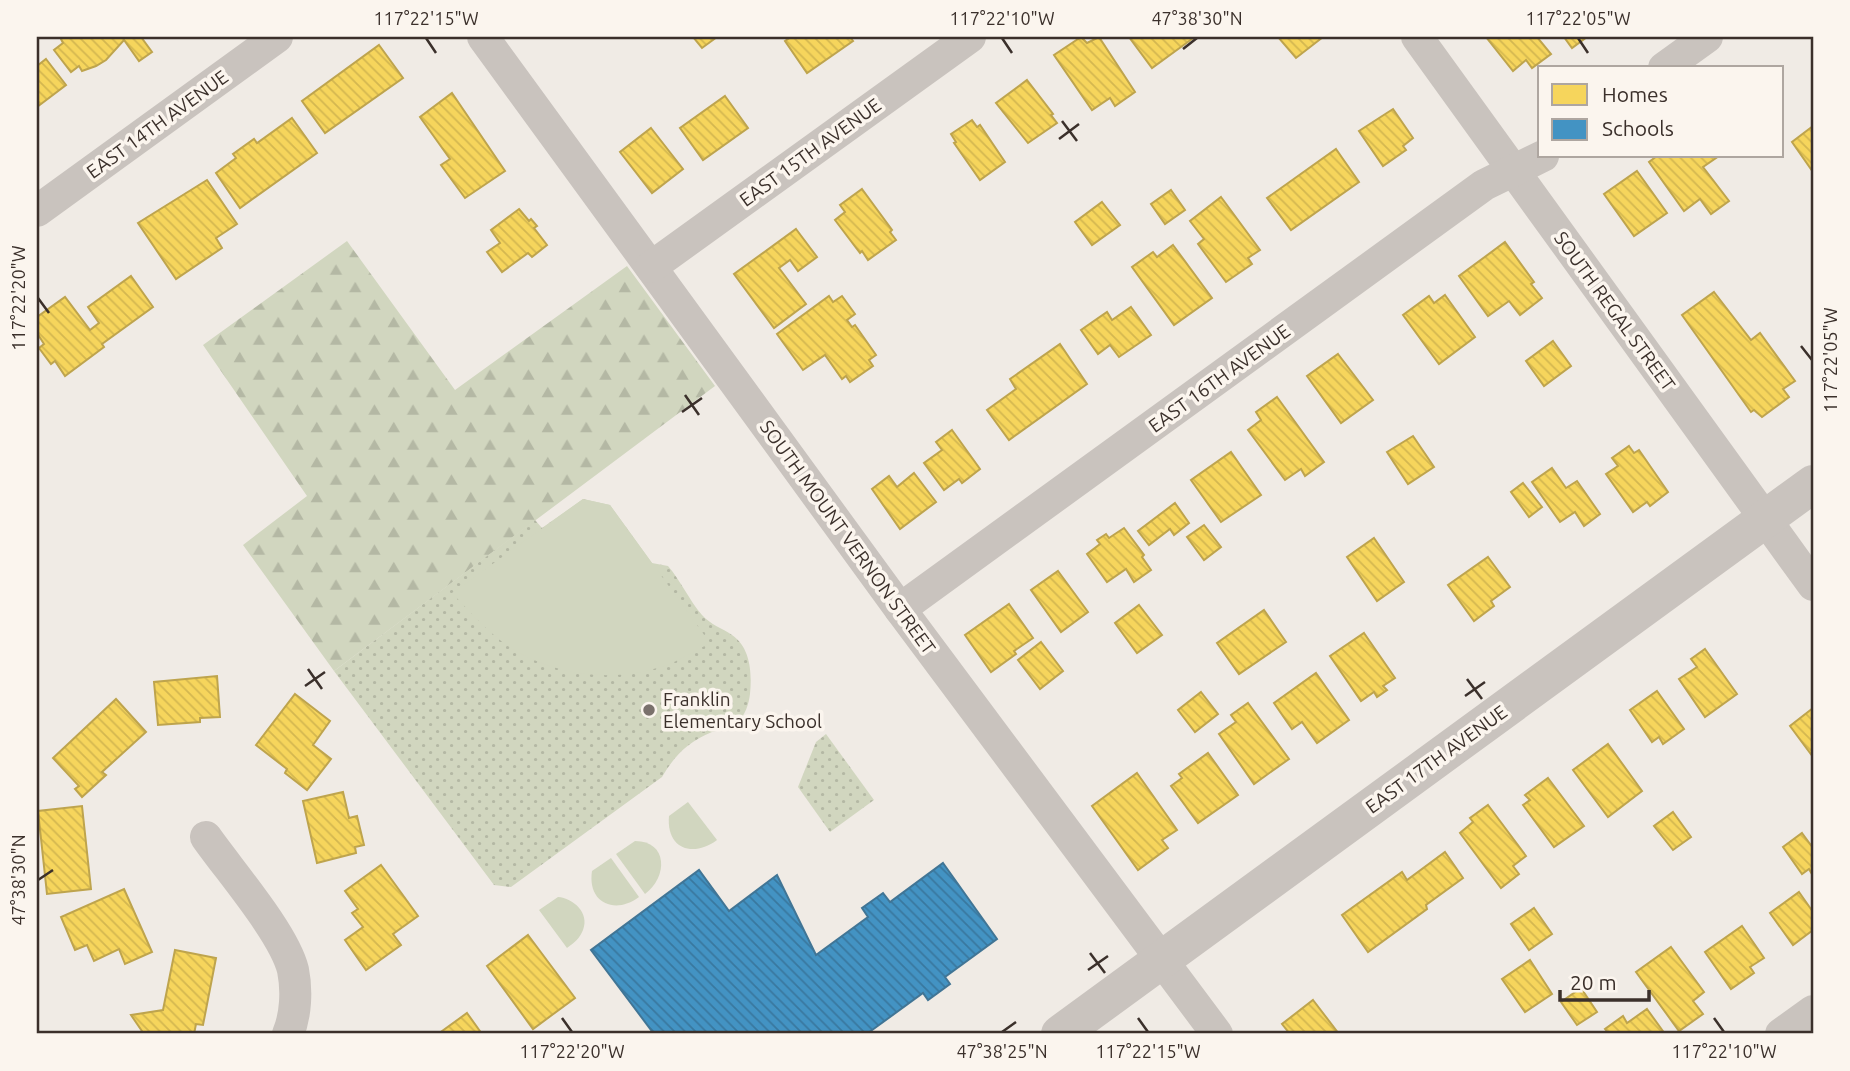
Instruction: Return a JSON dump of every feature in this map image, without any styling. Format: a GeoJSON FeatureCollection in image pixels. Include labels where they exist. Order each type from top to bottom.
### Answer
{"type":"FeatureCollection","features":[{"type":"Feature","properties":{"kind":"street","name":"EAST 14TH AVENUE"},"geometry":{"type":"LineString","coordinates":[[37,211],[277,37]]}},
{"type":"Feature","properties":{"kind":"street","name":"SOUTH MOUNT VERNON STREET"},"geometry":{"type":"LineString","coordinates":[[483,37],[900,609],[1217,1034]]}},
{"type":"Feature","properties":{"kind":"street","name":"EAST 15TH AVENUE"},"geometry":{"type":"LineString","coordinates":[[651,267],[970,37]]}},
{"type":"Feature","properties":{"kind":"street","name":"SOUTH REGAL STREET"},"geometry":{"type":"LineString","coordinates":[[1417,37],[1813,585]]}},
{"type":"Feature","properties":{"kind":"street"},"geometry":{"type":"LineString","coordinates":[[1667,66],[1707,37]]}},
{"type":"Feature","properties":{"kind":"street","name":"EAST 16TH AVENUE"},"geometry":{"type":"LineString","coordinates":[[900,609],[1484,185],[1539,158]]}},
{"type":"Feature","properties":{"kind":"street","name":"EAST 17TH AVENUE"},"geometry":{"type":"LineString","coordinates":[[1060,1034],[1813,484]]}},
{"type":"Feature","properties":{"kind":"street"},"geometry":{"type":"LineString","coordinates":[[206,837],[278,937],[292,969],[295,1000],[288,1034]]}},
{"type":"Feature","properties":{"kind":"street"},"geometry":{"type":"LineString","coordinates":[[1781,1034],[1813,1011]]}},
{"type":"Feature","properties":{"kind":"green space"},"geometry":{"type":"Polygon","coordinates":[[[347,241],[455,390],[627,266],[715,386],[334,671],[243,545],[307,496],[203,345],[347,241]]]}},
{"type":"Feature","properties":{"kind":"green space"},"geometry":{"type":"Polygon","coordinates":[[[583,499],[610,505],[652,563],[668,566],[702,615],[738,640],[749,662],[749,701],[740,720],[689,745],[662,777],[511,887],[494,885],[334,671],[535,520],[542,528],[583,499]]]}},
{"type":"Feature","properties":{"kind":"green space"},"geometry":{"type":"Polygon","coordinates":[[[583,499],[610,505],[710,643],[672,663],[653,669],[613,675],[573,672],[534,660],[516,651],[482,625],[452,593],[583,499]]]}},
{"type":"Feature","properties":{"kind":"green space"},"geometry":{"type":"Polygon","coordinates":[[[826,734],[874,800],[830,832],[798,787],[816,742],[826,734]]]}},
{"type":"Feature","properties":{"kind":"green space"},"geometry":{"type":"Polygon","coordinates":[[[688,802],[717,840],[690,849],[677,843],[669,827],[669,816],[688,802]]]}},
{"type":"Feature","properties":{"kind":"green space"},"geometry":{"type":"Polygon","coordinates":[[[635,841],[654,847],[661,861],[658,879],[645,894],[616,854],[635,841]]]}},
{"type":"Feature","properties":{"kind":"green space"},"geometry":{"type":"Polygon","coordinates":[[[611,858],[639,897],[621,905],[605,903],[598,898],[592,882],[592,871],[611,858]]]}},
{"type":"Feature","properties":{"kind":"green space"},"geometry":{"type":"Polygon","coordinates":[[[558,897],[574,903],[584,918],[582,933],[567,948],[539,910],[558,897]]]}},
{"type":"Feature","properties":{"kind":"building: Homes"},"geometry":{"type":"Polygon","coordinates":[[[141,37],[152,52],[139,61],[124,40],[106,60],[82,71],[79,66],[71,72],[54,50],[63,43],[61,39],[141,37]]]}},
{"type":"Feature","properties":{"kind":"building: Homes"},"geometry":{"type":"Polygon","coordinates":[[[693,37],[717,37],[702,48],[693,37]]]}},
{"type":"Feature","properties":{"kind":"building: Homes"},"geometry":{"type":"Polygon","coordinates":[[[791,37],[850,37],[853,41],[807,73],[785,41],[791,37]]]}},
{"type":"Feature","properties":{"kind":"building: Homes"},"geometry":{"type":"Polygon","coordinates":[[[1081,37],[1087,43],[1099,37],[1135,92],[1115,106],[1110,98],[1092,110],[1054,55],[1081,37]]]}},
{"type":"Feature","properties":{"kind":"building: Homes"},"geometry":{"type":"Polygon","coordinates":[[[1129,37],[1190,37],[1192,39],[1152,68],[1129,37]]]}},
{"type":"Feature","properties":{"kind":"building: Homes"},"geometry":{"type":"Polygon","coordinates":[[[1278,37],[1323,37],[1296,58],[1278,37]]]}},
{"type":"Feature","properties":{"kind":"building: Homes"},"geometry":{"type":"Polygon","coordinates":[[[1486,37],[1537,37],[1551,54],[1532,68],[1526,60],[1513,71],[1486,37]]]}},
{"type":"Feature","properties":{"kind":"building: Homes"},"geometry":{"type":"Polygon","coordinates":[[[1564,37],[1587,37],[1572,48],[1564,37]]]}},
{"type":"Feature","properties":{"kind":"building: Homes"},"geometry":{"type":"Polygon","coordinates":[[[379,45],[403,78],[325,133],[302,101],[379,45]]]}},
{"type":"Feature","properties":{"kind":"building: Homes"},"geometry":{"type":"Polygon","coordinates":[[[46,59],[66,85],[37,107],[37,66],[46,59]]]}},
{"type":"Feature","properties":{"kind":"building: Homes"},"geometry":{"type":"Polygon","coordinates":[[[1027,80],[1057,123],[1028,143],[996,103],[1027,80]]]}},
{"type":"Feature","properties":{"kind":"building: Homes"},"geometry":{"type":"Polygon","coordinates":[[[452,93],[505,171],[465,198],[441,165],[450,159],[420,117],[452,93]]]}},
{"type":"Feature","properties":{"kind":"building: Homes"},"geometry":{"type":"Polygon","coordinates":[[[725,96],[748,128],[703,160],[680,128],[725,96]]]}},
{"type":"Feature","properties":{"kind":"building: Homes"},"geometry":{"type":"Polygon","coordinates":[[[1393,109],[1413,138],[1403,146],[1406,150],[1383,166],[1359,131],[1393,109]]]}},
{"type":"Feature","properties":{"kind":"building: Homes"},"geometry":{"type":"Polygon","coordinates":[[[292,118],[317,153],[240,208],[216,173],[236,158],[233,154],[254,139],[257,143],[292,118]]]}},
{"type":"Feature","properties":{"kind":"building: Homes"},"geometry":{"type":"Polygon","coordinates":[[[972,120],[977,127],[980,125],[1005,162],[980,180],[954,143],[956,142],[951,134],[972,120]]]}},
{"type":"Feature","properties":{"kind":"building: Homes"},"geometry":{"type":"Polygon","coordinates":[[[1813,126],[1813,172],[1792,142],[1813,126]]]}},
{"type":"Feature","properties":{"kind":"building: Homes"},"geometry":{"type":"Polygon","coordinates":[[[651,128],[683,169],[652,193],[620,152],[651,128]]]}},
{"type":"Feature","properties":{"kind":"building: Homes"},"geometry":{"type":"Polygon","coordinates":[[[1336,149],[1359,182],[1291,230],[1267,198],[1336,149]]]}},
{"type":"Feature","properties":{"kind":"building: Homes"},"geometry":{"type":"Polygon","coordinates":[[[1654,158],[1716,158],[1703,167],[1729,201],[1711,214],[1700,199],[1684,211],[1649,162],[1654,158]]]}},
{"type":"Feature","properties":{"kind":"building: Homes"},"geometry":{"type":"Polygon","coordinates":[[[1637,171],[1667,213],[1634,236],[1604,194],[1637,171]]]}},
{"type":"Feature","properties":{"kind":"building: Homes"},"geometry":{"type":"Polygon","coordinates":[[[207,180],[237,224],[216,238],[222,248],[176,279],[138,223],[207,180]]]}},
{"type":"Feature","properties":{"kind":"building: Homes"},"geometry":{"type":"Polygon","coordinates":[[[862,189],[892,230],[890,232],[896,240],[868,260],[835,220],[845,212],[840,205],[862,189]]]}},
{"type":"Feature","properties":{"kind":"building: Homes"},"geometry":{"type":"Polygon","coordinates":[[[1171,190],[1185,210],[1165,224],[1151,204],[1171,190]]]}},
{"type":"Feature","properties":{"kind":"building: Homes"},"geometry":{"type":"Polygon","coordinates":[[[1221,197],[1260,250],[1248,258],[1252,264],[1226,282],[1198,244],[1204,239],[1190,221],[1221,197]]]}},
{"type":"Feature","properties":{"kind":"building: Homes"},"geometry":{"type":"Polygon","coordinates":[[[1102,202],[1120,225],[1092,245],[1075,222],[1102,202]]]}},
{"type":"Feature","properties":{"kind":"building: Homes"},"geometry":{"type":"Polygon","coordinates":[[[519,209],[537,226],[534,228],[547,245],[532,257],[528,253],[502,272],[487,252],[500,243],[491,230],[519,209]]]}},
{"type":"Feature","properties":{"kind":"building: Homes"},"geometry":{"type":"Polygon","coordinates":[[[796,229],[817,257],[798,271],[790,260],[779,268],[806,304],[774,328],[734,274],[796,229]]]}},
{"type":"Feature","properties":{"kind":"building: Homes"},"geometry":{"type":"Polygon","coordinates":[[[1505,242],[1534,282],[1531,284],[1542,298],[1520,315],[1509,301],[1488,316],[1459,276],[1505,242]]]}},
{"type":"Feature","properties":{"kind":"building: Homes"},"geometry":{"type":"Polygon","coordinates":[[[1173,245],[1212,298],[1174,325],[1132,267],[1153,252],[1157,257],[1173,245]]]}},
{"type":"Feature","properties":{"kind":"building: Homes"},"geometry":{"type":"Polygon","coordinates":[[[131,276],[153,307],[102,344],[104,347],[65,376],[55,361],[51,364],[39,348],[44,344],[37,333],[37,317],[65,297],[90,330],[99,323],[88,307],[131,276]]]}},
{"type":"Feature","properties":{"kind":"building: Homes"},"geometry":{"type":"Polygon","coordinates":[[[1714,292],[1751,340],[1760,333],[1795,381],[1783,389],[1789,397],[1762,417],[1754,410],[1751,412],[1682,315],[1714,292]]]}},
{"type":"Feature","properties":{"kind":"building: Homes"},"geometry":{"type":"Polygon","coordinates":[[[1445,295],[1475,337],[1439,364],[1403,315],[1429,296],[1434,303],[1445,295]]]}},
{"type":"Feature","properties":{"kind":"building: Homes"},"geometry":{"type":"Polygon","coordinates":[[[829,296],[833,302],[842,296],[855,314],[847,320],[852,327],[855,325],[876,355],[869,360],[873,366],[850,382],[846,376],[842,379],[825,355],[803,370],[777,334],[829,296]]]}},
{"type":"Feature","properties":{"kind":"building: Homes"},"geometry":{"type":"Polygon","coordinates":[[[1131,307],[1151,335],[1119,357],[1110,345],[1098,354],[1081,330],[1107,312],[1112,320],[1131,307]]]}},
{"type":"Feature","properties":{"kind":"building: Homes"},"geometry":{"type":"Polygon","coordinates":[[[1553,341],[1571,366],[1544,386],[1526,361],[1553,341]]]}},
{"type":"Feature","properties":{"kind":"building: Homes"},"geometry":{"type":"Polygon","coordinates":[[[1060,344],[1087,384],[1009,440],[987,410],[1016,389],[1010,379],[1060,344]]]}},
{"type":"Feature","properties":{"kind":"building: Homes"},"geometry":{"type":"Polygon","coordinates":[[[1338,354],[1373,400],[1341,423],[1307,376],[1338,354]]]}},
{"type":"Feature","properties":{"kind":"building: Homes"},"geometry":{"type":"Polygon","coordinates":[[[1277,397],[1324,462],[1305,476],[1301,469],[1285,480],[1248,430],[1261,420],[1256,412],[1277,397]]]}},
{"type":"Feature","properties":{"kind":"building: Homes"},"geometry":{"type":"Polygon","coordinates":[[[952,430],[980,469],[962,483],[959,479],[944,490],[924,463],[942,450],[936,442],[952,430]]]}},
{"type":"Feature","properties":{"kind":"building: Homes"},"geometry":{"type":"Polygon","coordinates":[[[1413,436],[1434,467],[1408,484],[1387,452],[1413,436]]]}},
{"type":"Feature","properties":{"kind":"building: Homes"},"geometry":{"type":"Polygon","coordinates":[[[1629,446],[1634,453],[1639,450],[1668,492],[1650,506],[1647,502],[1633,512],[1606,474],[1618,466],[1612,458],[1629,446]]]}},
{"type":"Feature","properties":{"kind":"building: Homes"},"geometry":{"type":"Polygon","coordinates":[[[1231,452],[1261,495],[1221,522],[1191,480],[1231,452]]]}},
{"type":"Feature","properties":{"kind":"building: Homes"},"geometry":{"type":"Polygon","coordinates":[[[1552,468],[1566,488],[1577,481],[1600,514],[1584,526],[1575,512],[1560,522],[1532,482],[1552,468]]]}},
{"type":"Feature","properties":{"kind":"building: Homes"},"geometry":{"type":"Polygon","coordinates":[[[914,473],[936,502],[900,529],[872,489],[889,476],[897,487],[914,473]]]}},
{"type":"Feature","properties":{"kind":"building: Homes"},"geometry":{"type":"Polygon","coordinates":[[[1523,483],[1542,507],[1529,517],[1511,492],[1523,483]]]}},
{"type":"Feature","properties":{"kind":"building: Homes"},"geometry":{"type":"Polygon","coordinates":[[[1175,503],[1189,523],[1174,535],[1170,529],[1149,545],[1138,531],[1175,503]]]}},
{"type":"Feature","properties":{"kind":"building: Homes"},"geometry":{"type":"Polygon","coordinates":[[[1204,525],[1221,547],[1204,560],[1187,537],[1204,525]]]}},
{"type":"Feature","properties":{"kind":"building: Homes"},"geometry":{"type":"Polygon","coordinates":[[[1124,528],[1144,555],[1142,557],[1151,570],[1134,582],[1126,569],[1107,582],[1087,554],[1100,544],[1097,540],[1106,534],[1109,538],[1124,528]]]}},
{"type":"Feature","properties":{"kind":"building: Homes"},"geometry":{"type":"Polygon","coordinates":[[[1374,538],[1404,582],[1377,601],[1347,557],[1374,538]]]}},
{"type":"Feature","properties":{"kind":"building: Homes"},"geometry":{"type":"Polygon","coordinates":[[[1488,557],[1510,587],[1491,601],[1494,606],[1474,621],[1448,585],[1488,557]]]}},
{"type":"Feature","properties":{"kind":"building: Homes"},"geometry":{"type":"Polygon","coordinates":[[[1058,571],[1088,612],[1061,632],[1031,590],[1058,571]]]}},
{"type":"Feature","properties":{"kind":"building: Homes"},"geometry":{"type":"Polygon","coordinates":[[[1009,604],[1033,638],[991,672],[965,635],[1009,604]]]}},
{"type":"Feature","properties":{"kind":"building: Homes"},"geometry":{"type":"Polygon","coordinates":[[[1139,605],[1162,635],[1137,653],[1115,623],[1139,605]]]}},
{"type":"Feature","properties":{"kind":"building: Homes"},"geometry":{"type":"Polygon","coordinates":[[[1264,610],[1286,642],[1239,674],[1217,643],[1264,610]]]}},
{"type":"Feature","properties":{"kind":"building: Homes"},"geometry":{"type":"Polygon","coordinates":[[[1364,633],[1395,678],[1383,686],[1387,690],[1377,697],[1374,692],[1361,701],[1330,656],[1364,633]]]}},
{"type":"Feature","properties":{"kind":"building: Homes"},"geometry":{"type":"Polygon","coordinates":[[[1041,642],[1063,671],[1040,689],[1018,660],[1041,642]]]}},
{"type":"Feature","properties":{"kind":"building: Homes"},"geometry":{"type":"Polygon","coordinates":[[[1705,649],[1737,694],[1705,717],[1679,679],[1697,667],[1691,659],[1705,649]]]}},
{"type":"Feature","properties":{"kind":"building: Homes"},"geometry":{"type":"Polygon","coordinates":[[[1316,673],[1349,720],[1317,743],[1302,722],[1292,729],[1274,703],[1316,673]]]}},
{"type":"Feature","properties":{"kind":"building: Homes"},"geometry":{"type":"Polygon","coordinates":[[[217,676],[220,717],[200,718],[200,722],[158,725],[154,682],[217,676]]]}},
{"type":"Feature","properties":{"kind":"building: Homes"},"geometry":{"type":"Polygon","coordinates":[[[1657,691],[1684,729],[1663,744],[1659,737],[1652,742],[1630,710],[1657,691]]]}},
{"type":"Feature","properties":{"kind":"building: Homes"},"geometry":{"type":"Polygon","coordinates":[[[1201,692],[1218,714],[1195,732],[1178,710],[1201,692]]]}},
{"type":"Feature","properties":{"kind":"building: Homes"},"geometry":{"type":"Polygon","coordinates":[[[295,694],[330,721],[313,745],[331,759],[307,790],[285,773],[287,769],[256,745],[295,694]]]}},
{"type":"Feature","properties":{"kind":"building: Homes"},"geometry":{"type":"Polygon","coordinates":[[[116,699],[146,732],[102,772],[106,775],[82,797],[75,789],[79,786],[53,758],[116,699]]]}},
{"type":"Feature","properties":{"kind":"building: Homes"},"geometry":{"type":"Polygon","coordinates":[[[1248,703],[1289,759],[1254,784],[1219,734],[1236,722],[1231,715],[1248,703]]]}},
{"type":"Feature","properties":{"kind":"building: Homes"},"geometry":{"type":"Polygon","coordinates":[[[1813,708],[1813,757],[1790,726],[1813,708]]]}},
{"type":"Feature","properties":{"kind":"building: Homes"},"geometry":{"type":"Polygon","coordinates":[[[1608,744],[1642,791],[1608,817],[1573,770],[1608,744]]]}},
{"type":"Feature","properties":{"kind":"building: Homes"},"geometry":{"type":"Polygon","coordinates":[[[1208,753],[1238,795],[1198,823],[1171,786],[1182,778],[1179,774],[1208,753]]]}},
{"type":"Feature","properties":{"kind":"building: Homes"},"geometry":{"type":"Polygon","coordinates":[[[1137,773],[1177,830],[1162,840],[1168,848],[1138,870],[1092,806],[1137,773]]]}},
{"type":"Feature","properties":{"kind":"building: Homes"},"geometry":{"type":"Polygon","coordinates":[[[1548,778],[1584,826],[1554,847],[1523,805],[1530,800],[1525,795],[1548,778]]]}},
{"type":"Feature","properties":{"kind":"building: Homes"},"geometry":{"type":"Polygon","coordinates":[[[343,792],[349,818],[357,816],[364,845],[355,847],[356,853],[317,863],[303,801],[343,792]]]}},
{"type":"Feature","properties":{"kind":"building: Homes"},"geometry":{"type":"Polygon","coordinates":[[[1488,805],[1526,856],[1513,866],[1519,874],[1501,888],[1460,833],[1473,822],[1470,818],[1488,805]]]}},
{"type":"Feature","properties":{"kind":"building: Homes"},"geometry":{"type":"Polygon","coordinates":[[[82,806],[91,889],[47,894],[38,811],[82,806]]]}},
{"type":"Feature","properties":{"kind":"building: Homes"},"geometry":{"type":"Polygon","coordinates":[[[1673,812],[1691,837],[1673,850],[1654,826],[1673,812]]]}},
{"type":"Feature","properties":{"kind":"building: Homes"},"geometry":{"type":"Polygon","coordinates":[[[1802,833],[1813,848],[1813,876],[1809,869],[1802,874],[1783,847],[1802,833]]]}},
{"type":"Feature","properties":{"kind":"building: Homes"},"geometry":{"type":"Polygon","coordinates":[[[1445,852],[1463,878],[1426,905],[1427,909],[1368,952],[1342,915],[1402,872],[1407,880],[1445,852]]]}},
{"type":"Feature","properties":{"kind":"building: Homes"},"geometry":{"type":"Polygon","coordinates":[[[381,865],[418,916],[393,934],[401,945],[366,970],[345,940],[363,927],[352,913],[358,909],[345,891],[381,865]]]}},
{"type":"Feature","properties":{"kind":"building: Homes"},"geometry":{"type":"Polygon","coordinates":[[[124,889],[152,952],[125,964],[119,949],[94,961],[87,945],[75,950],[61,917],[124,889]]]}},
{"type":"Feature","properties":{"kind":"building: Homes"},"geometry":{"type":"Polygon","coordinates":[[[1799,892],[1813,912],[1813,930],[1793,945],[1770,913],[1799,892]]]}},
{"type":"Feature","properties":{"kind":"building: Homes"},"geometry":{"type":"Polygon","coordinates":[[[1534,908],[1552,934],[1529,950],[1511,924],[1534,908]]]}},
{"type":"Feature","properties":{"kind":"building: Homes"},"geometry":{"type":"Polygon","coordinates":[[[1742,926],[1764,958],[1750,967],[1754,973],[1731,989],[1705,952],[1742,926]]]}},
{"type":"Feature","properties":{"kind":"building: Homes"},"geometry":{"type":"Polygon","coordinates":[[[528,935],[575,998],[533,1029],[487,966],[528,935]]]}},
{"type":"Feature","properties":{"kind":"building: Homes"},"geometry":{"type":"Polygon","coordinates":[[[1671,947],[1704,992],[1693,1001],[1703,1014],[1679,1031],[1636,972],[1671,947]]]}},
{"type":"Feature","properties":{"kind":"building: Homes"},"geometry":{"type":"Polygon","coordinates":[[[175,950],[216,958],[203,1025],[196,1024],[194,1034],[144,1034],[131,1015],[163,1010],[175,950]]]}},
{"type":"Feature","properties":{"kind":"building: Homes"},"geometry":{"type":"Polygon","coordinates":[[[1530,960],[1552,994],[1525,1012],[1502,979],[1530,960]]]}},
{"type":"Feature","properties":{"kind":"building: Homes"},"geometry":{"type":"Polygon","coordinates":[[[1581,988],[1597,1012],[1577,1025],[1561,1002],[1581,988]]]}},
{"type":"Feature","properties":{"kind":"building: Homes"},"geometry":{"type":"Polygon","coordinates":[[[1313,1000],[1339,1034],[1290,1034],[1282,1024],[1313,1000]]]}},
{"type":"Feature","properties":{"kind":"building: Homes"},"geometry":{"type":"Polygon","coordinates":[[[1647,1009],[1665,1034],[1609,1034],[1605,1029],[1623,1016],[1627,1023],[1647,1009]]]}},
{"type":"Feature","properties":{"kind":"building: Homes"},"geometry":{"type":"Polygon","coordinates":[[[467,1013],[482,1034],[438,1034],[467,1013]]]}},
{"type":"Feature","properties":{"kind":"building: Schools"},"geometry":{"type":"Polygon","coordinates":[[[943,863],[997,939],[945,977],[950,984],[928,1000],[923,993],[869,1034],[654,1034],[591,950],[699,870],[729,911],[777,875],[816,955],[868,917],[862,908],[883,893],[890,902],[943,863]]]}},
{"type":"Feature","properties":{"kind":"place","name":"Franklin Elementary School"},"geometry":{"type":"Point","coordinates":[649,710]}}]}
